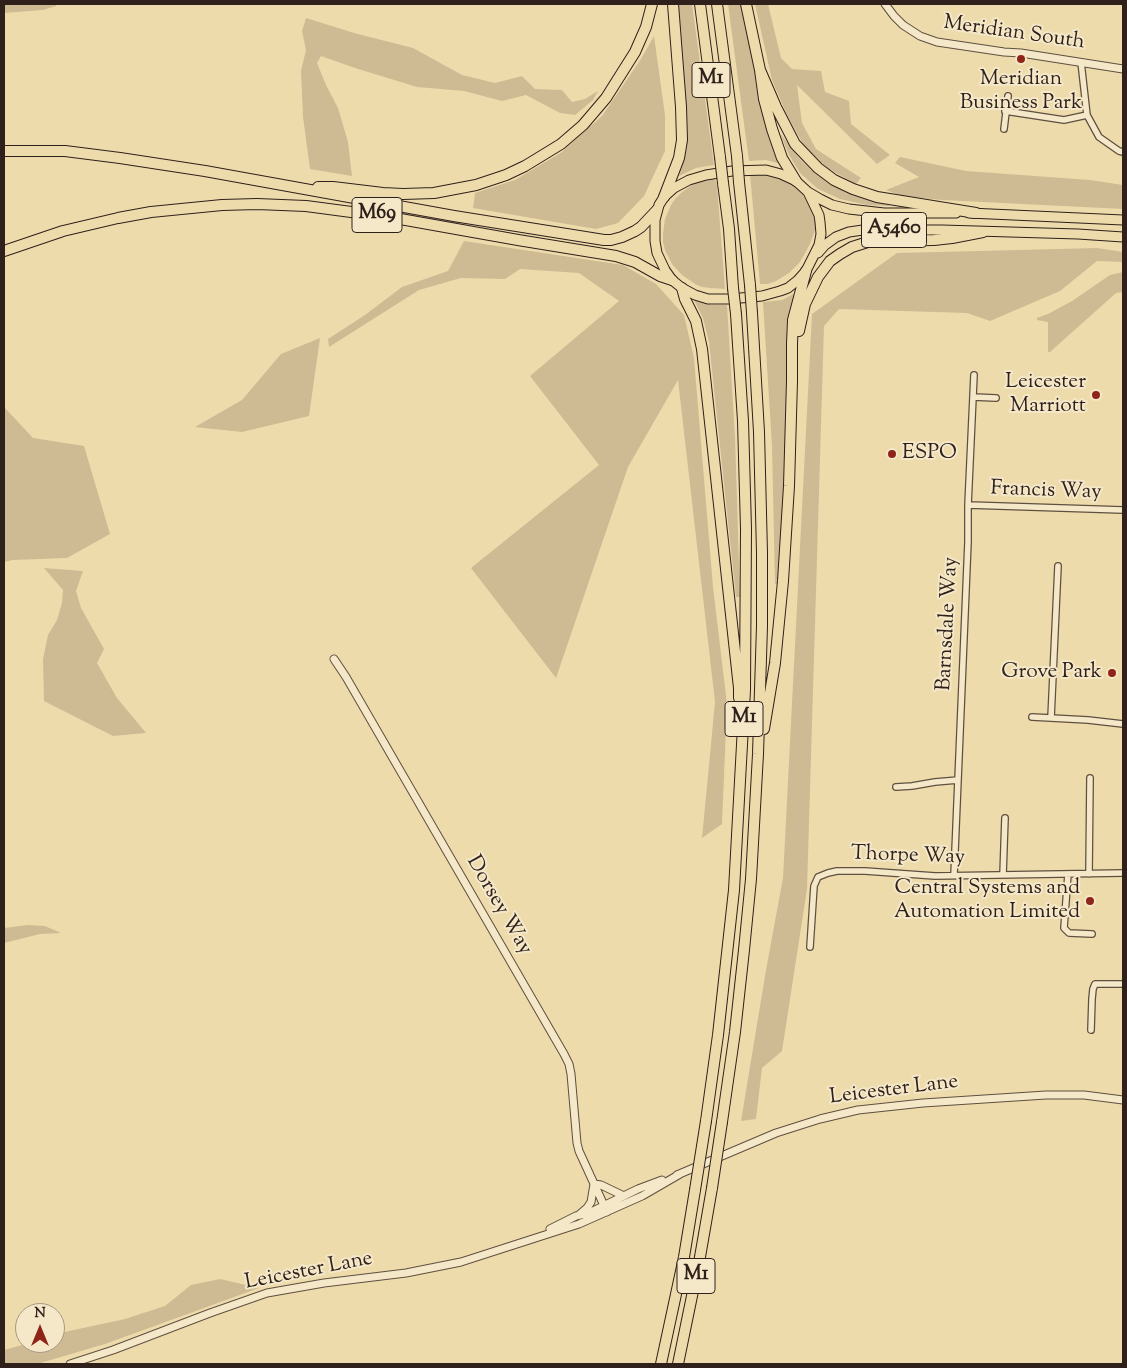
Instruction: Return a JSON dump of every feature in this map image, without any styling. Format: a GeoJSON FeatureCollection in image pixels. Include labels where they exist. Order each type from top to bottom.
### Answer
{"type":"FeatureCollection","features":[{"type":"Feature","properties":{"kind":"highway","name":"M69"},"geometry":{"type":"LineString","coordinates":[[287,186],[333,187],[383,193],[424,194],[476,185],[515,171],[561,144],[583,125],[606,98],[635,52],[646,27],[652,4]]}},
{"type":"Feature","properties":{"kind":"highway"},"geometry":{"type":"LineString","coordinates":[[673,4],[682,140],[679,158],[657,210],[654,226],[656,247],[662,264],[672,280],[695,295],[715,300],[762,296],[788,288],[806,271],[818,251],[820,240],[818,215],[808,192],[796,181],[782,158],[772,129],[764,100],[760,70],[746,4]]}},
{"type":"Feature","properties":{"kind":"highway","name":"M1"},"geometry":{"type":"LineString","coordinates":[[661,1364],[684,1258],[718,1035],[735,871],[745,690],[746,529],[743,421],[736,314],[720,157],[700,4]]}},
{"type":"Feature","properties":{"kind":"highway","name":"M1"},"geometry":{"type":"LineString","coordinates":[[678,1364],[712,1188],[735,1032],[751,879],[761,676],[762,553],[759,432],[752,313],[737,156],[717,4]]}},
{"type":"Feature","properties":{"kind":"highway"},"geometry":{"type":"LineString","coordinates":[[760,70],[790,137],[809,160],[827,175],[853,189],[877,197],[976,213]]}},
{"type":"Feature","properties":{"kind":"highway","name":"M69"},"geometry":{"type":"LineString","coordinates":[[4,151],[50,150],[98,155],[205,171],[454,216],[604,240],[628,235],[641,227],[657,210]]}},
{"type":"Feature","properties":{"kind":"highway"},"geometry":{"type":"LineString","coordinates":[[664,197],[674,188],[689,180],[700,176],[732,171],[766,170],[796,181]]}},
{"type":"Feature","properties":{"kind":"highway","name":"A5460"},"geometry":{"type":"LineString","coordinates":[[808,192],[832,205],[866,212],[892,214],[976,213],[1123,220]]}},
{"type":"Feature","properties":{"kind":"highway","name":"M69"},"geometry":{"type":"LineString","coordinates":[[4,251],[63,231],[151,212],[222,205],[306,206],[397,218],[616,256],[636,262],[660,276],[672,280]]}},
{"type":"Feature","properties":{"kind":"highway","name":"A5460"},"geometry":{"type":"LineString","coordinates":[[814,257],[830,240],[856,231],[896,230],[1078,234],[1123,237]]}},
{"type":"Feature","properties":{"kind":"highway"},"geometry":{"type":"LineString","coordinates":[[792,381],[805,304],[818,277],[835,257],[852,247],[871,241],[934,240],[983,232]]}},
{"type":"Feature","properties":{"kind":"highway"},"geometry":{"type":"LineString","coordinates":[[757,775],[775,663],[784,581],[788,514],[793,320],[806,271]]}},
{"type":"Feature","properties":{"kind":"highway"},"geometry":{"type":"LineString","coordinates":[[682,288],[685,299],[696,321],[702,349],[739,688],[740,784]]}},
{"type":"Feature","properties":{"kind":"street","name":"Meridian South"},"geometry":{"type":"LineString","coordinates":[[885,4],[903,25],[920,36],[938,42],[1123,68]]}},
{"type":"Feature","properties":{"kind":"street"},"geometry":{"type":"LineString","coordinates":[[1081,62],[1088,115],[1099,138],[1123,152]]}},
{"type":"Feature","properties":{"kind":"street"},"geometry":{"type":"LineString","coordinates":[[1004,130],[1008,96]]}},
{"type":"Feature","properties":{"kind":"street"},"geometry":{"type":"LineString","coordinates":[[1005,111],[1064,120],[1088,115]]}},
{"type":"Feature","properties":{"kind":"street","name":"Barnsdale Way"},"geometry":{"type":"LineString","coordinates":[[954,875],[974,375]]}},
{"type":"Feature","properties":{"kind":"street"},"geometry":{"type":"LineString","coordinates":[[973,397],[996,398]]}},
{"type":"Feature","properties":{"kind":"street","name":"Francis Way"},"geometry":{"type":"LineString","coordinates":[[968,505],[1123,510]]}},
{"type":"Feature","properties":{"kind":"street"},"geometry":{"type":"LineString","coordinates":[[1050,718],[1058,566]]}},
{"type":"Feature","properties":{"kind":"street","name":"Dorsey Way"},"geometry":{"type":"LineString","coordinates":[[334,659],[569,1064],[577,1143],[582,1159],[606,1209]]}},
{"type":"Feature","properties":{"kind":"street"},"geometry":{"type":"LineString","coordinates":[[1032,717],[1095,720],[1123,724]]}},
{"type":"Feature","properties":{"kind":"street"},"geometry":{"type":"LineString","coordinates":[[1089,874],[1090,778]]}},
{"type":"Feature","properties":{"kind":"street"},"geometry":{"type":"LineString","coordinates":[[896,787],[958,780]]}},
{"type":"Feature","properties":{"kind":"street"},"geometry":{"type":"LineString","coordinates":[[1003,875],[1005,818]]}},
{"type":"Feature","properties":{"kind":"street","name":"Thorpe Way"},"geometry":{"type":"LineString","coordinates":[[810,947],[814,886],[818,877],[828,873],[837,871],[865,871],[935,876],[1123,873]]}},
{"type":"Feature","properties":{"kind":"street"},"geometry":{"type":"LineString","coordinates":[[1068,874],[1064,928],[1069,933],[1092,934]]}},
{"type":"Feature","properties":{"kind":"street"},"geometry":{"type":"LineString","coordinates":[[1091,1030],[1092,999],[1095,984],[1123,984]]}},
{"type":"Feature","properties":{"kind":"street","name":"Leicester Lane"},"geometry":{"type":"LineString","coordinates":[[70,1364],[267,1293],[324,1282],[406,1273],[462,1262],[531,1238],[580,1224],[638,1189],[680,1174],[776,1133],[829,1116],[870,1108],[1046,1095],[1084,1095],[1123,1100]]}},
{"type":"Feature","properties":{"kind":"street","name":"Leicester Lane"},"geometry":{"type":"LineString","coordinates":[[531,1238],[576,1216],[606,1209],[642,1196],[680,1174]]}},
{"type":"Feature","properties":{"kind":"street"},"geometry":{"type":"LineString","coordinates":[[576,1216],[587,1208],[591,1202],[594,1184],[624,1196]]}},
{"type":"Feature","properties":{"kind":"shaded area"},"geometry":{"type":"Polygon","coordinates":[[[4,4],[57,4],[43,10],[4,13],[4,4]]]}},
{"type":"Feature","properties":{"kind":"shaded area"},"geometry":{"type":"Polygon","coordinates":[[[677,4],[692,4],[714,165],[696,168],[679,176],[685,157],[686,144],[677,4]]]}},
{"type":"Feature","properties":{"kind":"shaded area"},"geometry":{"type":"Polygon","coordinates":[[[728,4],[741,4],[781,164],[766,160],[749,161],[728,4]]]}},
{"type":"Feature","properties":{"kind":"shaded area"},"geometry":{"type":"Polygon","coordinates":[[[755,4],[768,4],[781,58],[792,69],[821,71],[825,92],[849,101],[851,124],[890,155],[877,164],[797,85],[802,123],[816,149],[861,178],[856,184],[827,168],[803,144],[787,115],[772,80],[755,4]]]}},
{"type":"Feature","properties":{"kind":"shaded area"},"geometry":{"type":"Polygon","coordinates":[[[306,18],[413,48],[462,75],[495,83],[522,76],[535,89],[562,90],[572,102],[585,99],[598,91],[593,100],[575,115],[560,113],[526,95],[502,101],[464,91],[417,87],[321,56],[317,63],[338,108],[348,142],[352,176],[310,169],[303,117],[301,71],[306,50],[302,31],[306,18]]]}},
{"type":"Feature","properties":{"kind":"shaded area"},"geometry":{"type":"Polygon","coordinates":[[[654,36],[665,115],[665,151],[644,196],[618,223],[596,229],[473,208],[475,193],[515,180],[562,152],[602,116],[641,59],[654,36]]]}},
{"type":"Feature","properties":{"kind":"shaded area"},"geometry":{"type":"Polygon","coordinates":[[[780,133],[798,157],[812,171],[833,186],[858,197],[891,206],[867,205],[840,199],[818,189],[800,173],[789,155],[780,133]]]}},
{"type":"Feature","properties":{"kind":"shaded area"},"geometry":{"type":"Polygon","coordinates":[[[900,157],[966,171],[1090,180],[1123,185],[1123,209],[942,200],[902,196],[886,190],[919,177],[895,163],[900,157]]]}},
{"type":"Feature","properties":{"kind":"shaded area"},"geometry":{"type":"Polygon","coordinates":[[[750,174],[765,174],[779,177],[793,184],[808,201],[814,215],[815,230],[800,262],[789,273],[768,284],[760,284],[750,174]]]}},
{"type":"Feature","properties":{"kind":"shaded area"},"geometry":{"type":"Polygon","coordinates":[[[715,179],[725,289],[702,287],[682,275],[672,264],[663,242],[665,219],[675,199],[693,184],[715,179]]]}},
{"type":"Feature","properties":{"kind":"shaded area"},"geometry":{"type":"Polygon","coordinates":[[[464,241],[623,265],[656,284],[684,315],[694,358],[713,587],[727,704],[722,824],[702,838],[715,702],[678,380],[628,467],[556,678],[471,568],[599,465],[530,376],[619,301],[579,273],[520,269],[505,279],[461,278],[419,290],[329,347],[328,339],[365,315],[402,287],[448,271],[464,241]]]}},
{"type":"Feature","properties":{"kind":"shaded area"},"geometry":{"type":"Polygon","coordinates":[[[1097,248],[1123,252],[1123,262],[1097,261],[1060,291],[990,321],[967,313],[839,309],[824,326],[807,889],[782,1051],[762,1068],[756,1119],[741,1121],[783,878],[812,314],[897,253],[1097,248]]]}},
{"type":"Feature","properties":{"kind":"shaded area"},"geometry":{"type":"Polygon","coordinates":[[[1123,272],[1123,292],[1116,293],[1048,352],[1048,322],[1037,320],[1037,318],[1072,301],[1110,275],[1123,272]]]}},
{"type":"Feature","properties":{"kind":"shaded area"},"geometry":{"type":"Polygon","coordinates":[[[797,292],[791,320],[779,584],[775,584],[772,446],[763,302],[782,300],[797,292]]]}},
{"type":"Feature","properties":{"kind":"shaded area"},"geometry":{"type":"Polygon","coordinates":[[[694,300],[711,305],[727,305],[735,437],[740,597],[736,597],[709,342],[703,318],[694,300]]]}},
{"type":"Feature","properties":{"kind":"shaded area"},"geometry":{"type":"Polygon","coordinates":[[[320,338],[309,416],[242,432],[195,427],[242,400],[281,354],[320,338]]]}},
{"type":"Feature","properties":{"kind":"shaded area"},"geometry":{"type":"Polygon","coordinates":[[[4,407],[33,438],[84,446],[110,534],[67,558],[4,562],[4,407]]]}},
{"type":"Feature","properties":{"kind":"shaded area"},"geometry":{"type":"Polygon","coordinates":[[[44,568],[83,571],[76,591],[81,608],[104,649],[97,663],[117,698],[146,733],[113,736],[44,701],[43,659],[48,635],[57,620],[62,603],[63,590],[44,568]]]}},
{"type":"Feature","properties":{"kind":"shaded area"},"geometry":{"type":"Polygon","coordinates":[[[28,925],[45,926],[61,933],[40,934],[4,943],[4,928],[28,925]]]}},
{"type":"Feature","properties":{"kind":"shaded area"},"geometry":{"type":"Polygon","coordinates":[[[220,1279],[259,1288],[105,1344],[37,1364],[4,1364],[4,1350],[15,1347],[15,1353],[65,1353],[65,1332],[125,1319],[165,1306],[191,1285],[220,1279]]]}},
{"type":"Feature","properties":{"kind":"place","name":"Meridian Business Park"},"geometry":{"type":"Point","coordinates":[1021,59]}},
{"type":"Feature","properties":{"kind":"place","name":"Leicester Marriott"},"geometry":{"type":"Point","coordinates":[1096,395]}},
{"type":"Feature","properties":{"kind":"place","name":"ESPO"},"geometry":{"type":"Point","coordinates":[892,454]}},
{"type":"Feature","properties":{"kind":"place","name":"Grove Park"},"geometry":{"type":"Point","coordinates":[1112,673]}},
{"type":"Feature","properties":{"kind":"place","name":"Central Systems and Automation Limited"},"geometry":{"type":"Point","coordinates":[1090,901]}}]}
